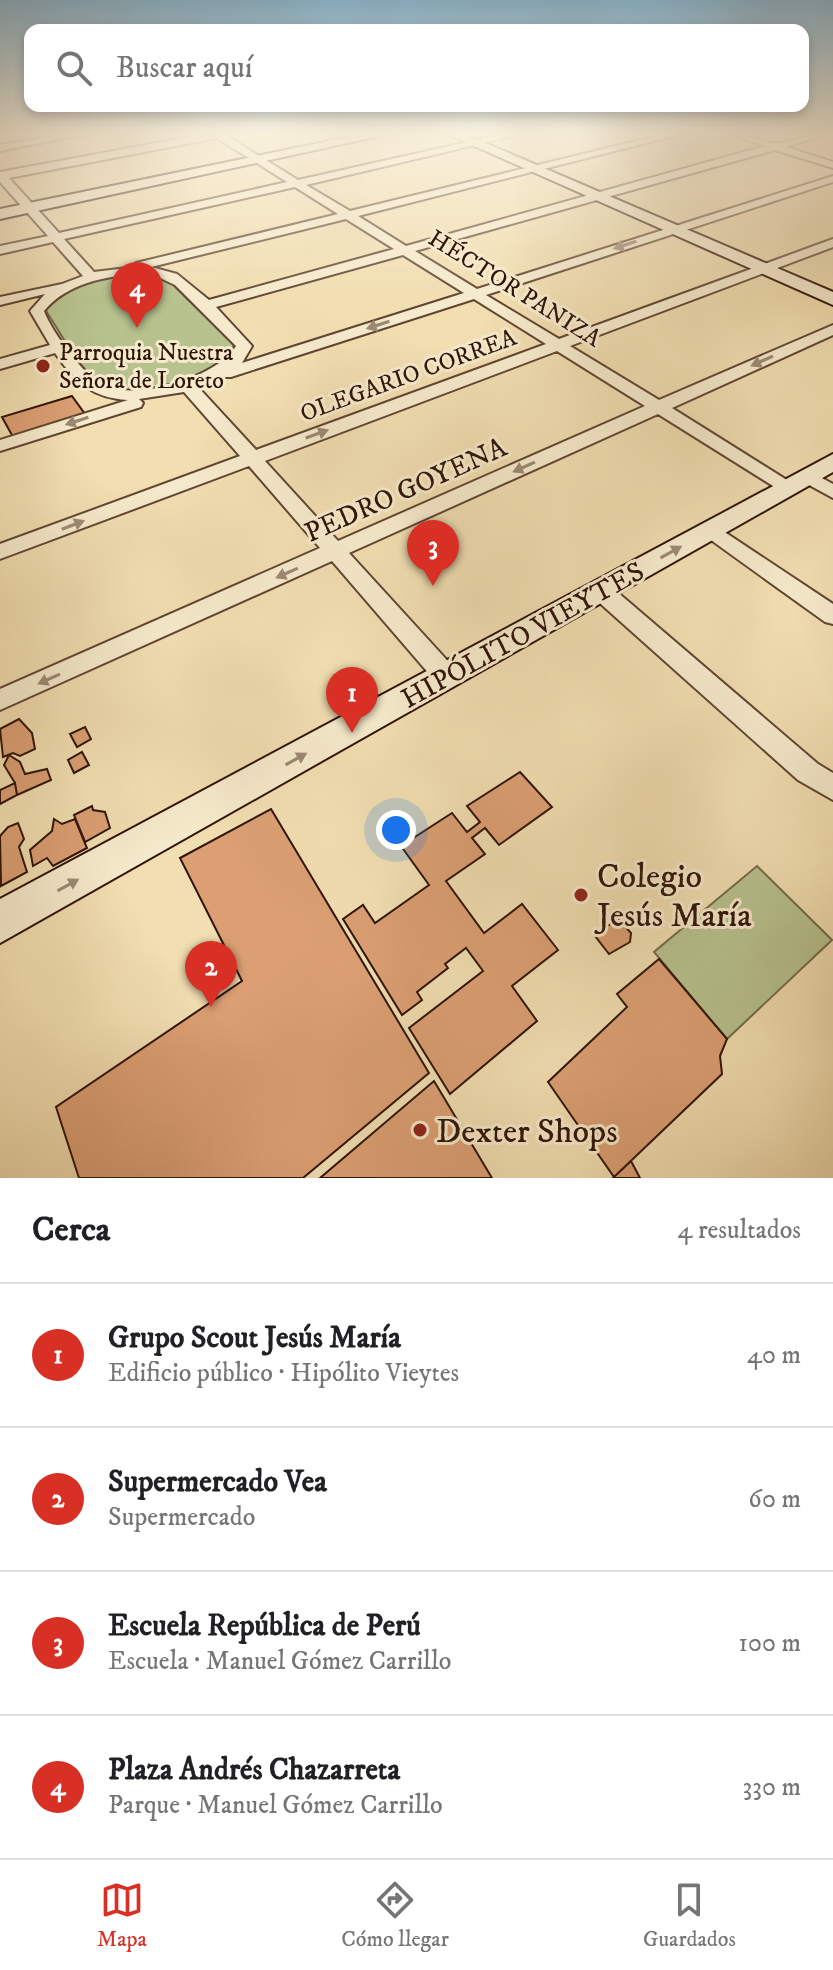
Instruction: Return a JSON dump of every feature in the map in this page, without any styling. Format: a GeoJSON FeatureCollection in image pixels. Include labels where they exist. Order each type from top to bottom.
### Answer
{"type":"FeatureCollection","features":[{"type":"Feature","properties":{"kind":"street"},"geometry":{"type":"LineString","coordinates":[[11,188],[92,278]]}},
{"type":"Feature","properties":{"kind":"street"},"geometry":{"type":"LineString","coordinates":[[0,214],[125,188]]}},
{"type":"Feature","properties":{"kind":"street"},"geometry":{"type":"LineString","coordinates":[[0,250],[274,188]]}},
{"type":"Feature","properties":{"kind":"street","name":"HÉCTOR PANIZA"},"geometry":{"type":"LineString","coordinates":[[304,188],[658,407],[815,480]]}},
{"type":"Feature","properties":{"kind":"street"},"geometry":{"type":"LineString","coordinates":[[0,301],[457,188]]}},
{"type":"Feature","properties":{"kind":"street"},"geometry":{"type":"LineString","coordinates":[[577,188],[833,299]]}},
{"type":"Feature","properties":{"kind":"street"},"geometry":{"type":"LineString","coordinates":[[204,306],[630,188]]}},
{"type":"Feature","properties":{"kind":"street"},"geometry":{"type":"LineString","coordinates":[[0,446],[805,188]]}},
{"type":"Feature","properties":{"kind":"street","name":"OLEGARIO CORREA"},"geometry":{"type":"LineString","coordinates":[[0,552],[833,243]]}},
{"type":"Feature","properties":{"kind":"street"},"geometry":{"type":"LineString","coordinates":[[140,270],[174,278],[244,346],[235,362],[188,386],[130,396],[109,396],[86,383],[37,311],[54,292],[92,278],[140,270]]}},
{"type":"Feature","properties":{"kind":"street","name":"PEDRO GOYENA"},"geometry":{"type":"LineString","coordinates":[[0,700],[833,329]]}},
{"type":"Feature","properties":{"kind":"street"},"geometry":{"type":"LineString","coordinates":[[0,364],[59,347]]}},
{"type":"Feature","properties":{"kind":"street"},"geometry":{"type":"LineString","coordinates":[[188,386],[446,676]]}},
{"type":"Feature","properties":{"kind":"street","name":"HIPÓLITO VIEYTES"},"geometry":{"type":"LineString","coordinates":[[0,922],[711,530],[815,480]]}},
{"type":"Feature","properties":{"kind":"street"},"geometry":{"type":"LineString","coordinates":[[711,530],[833,616]]}},
{"type":"Feature","properties":{"kind":"street"},"geometry":{"type":"LineString","coordinates":[[601,591],[808,772],[833,788]]}},
{"type":"Feature","properties":{"kind":"green space"},"geometry":{"type":"Polygon","coordinates":[[[134,275],[167,279],[234,344],[225,363],[198,378],[164,388],[115,390],[95,381],[46,311],[52,301],[71,287],[134,275]]]}},
{"type":"Feature","properties":{"kind":"green space"},"geometry":{"type":"Polygon","coordinates":[[[757,866],[832,940],[727,1039],[654,952],[757,866]]]}},
{"type":"Feature","properties":{"kind":"building"},"geometry":{"type":"Polygon","coordinates":[[[72,396],[85,414],[13,437],[2,417],[72,396]]]}},
{"type":"Feature","properties":{"kind":"building"},"geometry":{"type":"Polygon","coordinates":[[[19,719],[32,733],[35,749],[20,756],[13,753],[3,757],[0,729],[19,719]]]}},
{"type":"Feature","properties":{"kind":"building"},"geometry":{"type":"Polygon","coordinates":[[[85,727],[91,739],[77,747],[70,734],[85,727]]]}},
{"type":"Feature","properties":{"kind":"building"},"geometry":{"type":"Polygon","coordinates":[[[82,752],[89,765],[74,773],[68,760],[82,752]]]}},
{"type":"Feature","properties":{"kind":"building"},"geometry":{"type":"Polygon","coordinates":[[[9,755],[20,762],[25,774],[47,769],[51,780],[17,795],[15,783],[4,765],[9,755]]]}},
{"type":"Feature","properties":{"kind":"building"},"geometry":{"type":"Polygon","coordinates":[[[520,772],[552,807],[499,845],[485,828],[472,838],[485,854],[446,881],[484,933],[522,904],[558,950],[512,986],[537,1021],[450,1094],[409,1028],[483,971],[466,948],[445,964],[448,968],[417,992],[422,1000],[402,1015],[343,919],[363,905],[375,923],[429,885],[401,846],[452,813],[467,832],[480,822],[467,806],[520,772]]]}},
{"type":"Feature","properties":{"kind":"building"},"geometry":{"type":"Polygon","coordinates":[[[15,783],[17,795],[0,804],[0,790],[15,783]]]}},
{"type":"Feature","properties":{"kind":"building"},"geometry":{"type":"Polygon","coordinates":[[[92,806],[93,810],[105,812],[110,828],[85,842],[74,815],[92,806]]]}},
{"type":"Feature","properties":{"kind":"building"},"geometry":{"type":"Polygon","coordinates":[[[271,809],[429,1073],[303,1178],[79,1178],[56,1107],[242,981],[180,858],[271,809]]]}},
{"type":"Feature","properties":{"kind":"building"},"geometry":{"type":"Polygon","coordinates":[[[54,819],[62,824],[75,819],[87,848],[53,866],[47,858],[33,866],[30,850],[52,831],[54,819]]]}},
{"type":"Feature","properties":{"kind":"building"},"geometry":{"type":"Polygon","coordinates":[[[18,823],[24,839],[19,847],[27,872],[1,886],[0,836],[8,827],[18,823]]]}},
{"type":"Feature","properties":{"kind":"building"},"geometry":{"type":"Polygon","coordinates":[[[618,918],[631,933],[630,942],[609,954],[595,936],[618,918]]]}},
{"type":"Feature","properties":{"kind":"building"},"geometry":{"type":"Polygon","coordinates":[[[659,959],[727,1039],[720,1056],[722,1074],[614,1177],[548,1082],[627,1007],[617,994],[659,959]]]}},
{"type":"Feature","properties":{"kind":"building","name":"Dexter Shops"},"geometry":{"type":"Polygon","coordinates":[[[434,1081],[492,1178],[320,1178],[434,1081]]]}},
{"type":"Feature","properties":{"kind":"building"},"geometry":{"type":"Polygon","coordinates":[[[631,1161],[640,1178],[613,1178],[614,1177],[631,1161]]]}},
{"type":"Feature","properties":{"kind":"place","name":"Plaza Andrés Chazarreta"},"geometry":{"type":"Point","coordinates":[137,328]}},
{"type":"Feature","properties":{"kind":"place","name":"Parroquia Nuestra Señora de Loreto"},"geometry":{"type":"Point","coordinates":[43,366]}},
{"type":"Feature","properties":{"kind":"place","name":"Escuela República de Perú"},"geometry":{"type":"Point","coordinates":[433,586]}},
{"type":"Feature","properties":{"kind":"place","name":"Grupo Scout Jesús María"},"geometry":{"type":"Point","coordinates":[352,733]}},
{"type":"Feature","properties":{"kind":"place","name":"Colegio Jesús María"},"geometry":{"type":"Point","coordinates":[581,895]}},
{"type":"Feature","properties":{"kind":"place","name":"Supermercado Vea"},"geometry":{"type":"Point","coordinates":[211,1007]}},
{"type":"Feature","properties":{"kind":"place","name":"Dexter Shops"},"geometry":{"type":"Point","coordinates":[420,1130]}}]}
